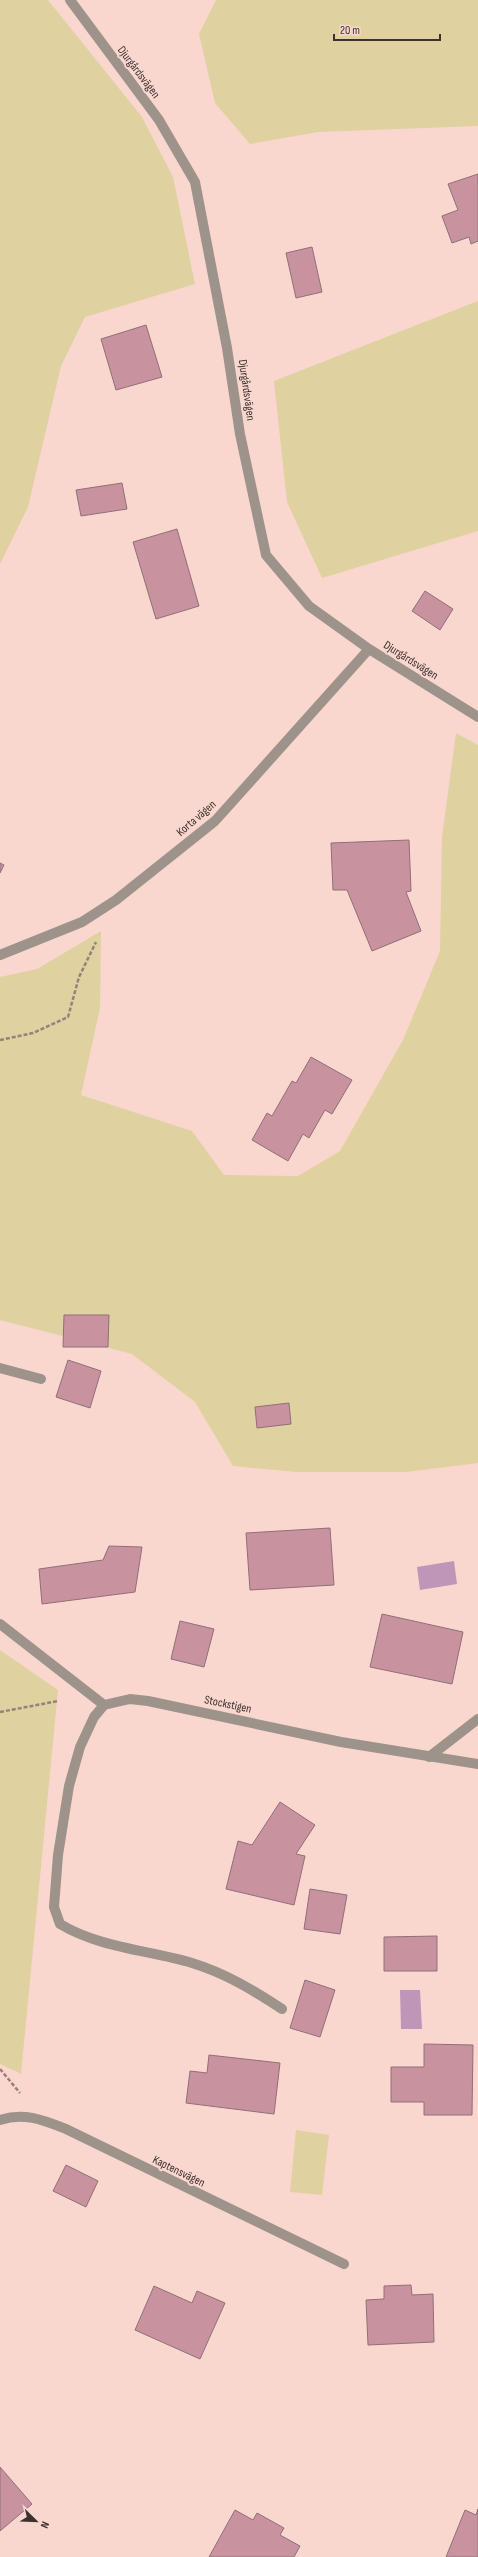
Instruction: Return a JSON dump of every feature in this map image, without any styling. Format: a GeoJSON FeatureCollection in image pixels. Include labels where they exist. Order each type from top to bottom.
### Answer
{"type":"FeatureCollection","features":[{"type":"Feature","properties":{"kind":"street","name":"Djurgårdsvägen"},"geometry":{"type":"LineString","coordinates":[[70,0],[159,120],[195,182],[227,348],[240,434],[266,555],[309,606],[369,649],[478,716]]}},
{"type":"Feature","properties":{"kind":"street","name":"Korta vägen"},"geometry":{"type":"LineString","coordinates":[[0,955],[82,922],[116,900],[215,821],[369,649]]}},
{"type":"Feature","properties":{"kind":"street"},"geometry":{"type":"LineString","coordinates":[[0,1368],[41,1379]]}},
{"type":"Feature","properties":{"kind":"street"},"geometry":{"type":"LineString","coordinates":[[0,1624],[104,1705],[94,1717],[80,1747],[69,1786],[58,1855],[54,1907],[60,1924],[88,1937],[218,1972],[245,1985],[282,2009]]}},
{"type":"Feature","properties":{"kind":"street","name":"Stockstigen"},"geometry":{"type":"LineString","coordinates":[[104,1705],[130,1699],[148,1701],[341,1742],[478,1764]]}},
{"type":"Feature","properties":{"kind":"street"},"geometry":{"type":"LineString","coordinates":[[429,1757],[478,1719]]}},
{"type":"Feature","properties":{"kind":"street","name":"Kaptensvägen"},"geometry":{"type":"LineString","coordinates":[[0,2120],[14,2116],[40,2118],[66,2129],[344,2264]]}},
{"type":"Feature","properties":{"kind":"path"},"geometry":{"type":"LineString","coordinates":[[0,1040],[33,1033],[68,1016],[79,977],[116,900]]}},
{"type":"Feature","properties":{"kind":"path"},"geometry":{"type":"LineString","coordinates":[[0,1712],[51,1701],[104,1705]]}},
{"type":"Feature","properties":{"kind":"shaded area"},"geometry":{"type":"Polygon","coordinates":[[[0,0],[48,0],[142,117],[173,177],[195,284],[85,317],[61,366],[28,507],[0,564],[0,0]]]}},
{"type":"Feature","properties":{"kind":"shaded area"},"geometry":{"type":"Polygon","coordinates":[[[216,0],[478,0],[478,126],[318,132],[250,144],[215,103],[199,34],[216,0]]]}},
{"type":"Feature","properties":{"kind":"shaded area"},"geometry":{"type":"Polygon","coordinates":[[[478,301],[478,531],[322,578],[287,502],[274,381],[478,301]]]}},
{"type":"Feature","properties":{"kind":"shaded area"},"geometry":{"type":"Polygon","coordinates":[[[456,733],[478,745],[478,1463],[406,1472],[297,1472],[233,1466],[195,1402],[132,1354],[0,1320],[0,977],[37,969],[101,931],[100,1008],[81,1095],[192,1131],[224,1175],[298,1176],[340,1151],[403,1040],[440,951],[442,837],[456,733]]]}},
{"type":"Feature","properties":{"kind":"shaded area"},"geometry":{"type":"Polygon","coordinates":[[[454,1561],[457,1584],[420,1590],[417,1567],[454,1561]]]}},
{"type":"Feature","properties":{"kind":"shaded area"},"geometry":{"type":"Polygon","coordinates":[[[0,1650],[58,1690],[21,2074],[0,2064],[0,1650]]]}},
{"type":"Feature","properties":{"kind":"shaded area"},"geometry":{"type":"Polygon","coordinates":[[[400,1990],[420,1990],[422,2029],[401,2029],[400,1990]]]}},
{"type":"Feature","properties":{"kind":"shaded area"},"geometry":{"type":"Polygon","coordinates":[[[296,2130],[329,2135],[322,2195],[290,2192],[296,2130]]]}},
{"type":"Feature","properties":{"kind":"building"},"geometry":{"type":"Polygon","coordinates":[[[478,174],[478,241],[471,244],[469,237],[452,243],[442,216],[458,210],[448,184],[478,174]]]}},
{"type":"Feature","properties":{"kind":"building"},"geometry":{"type":"Polygon","coordinates":[[[312,247],[322,292],[296,298],[286,253],[312,247]]]}},
{"type":"Feature","properties":{"kind":"building"},"geometry":{"type":"Polygon","coordinates":[[[146,325],[162,377],[116,390],[101,339],[146,325]]]}},
{"type":"Feature","properties":{"kind":"building"},"geometry":{"type":"Polygon","coordinates":[[[122,483],[127,509],[81,516],[76,490],[122,483]]]}},
{"type":"Feature","properties":{"kind":"building"},"geometry":{"type":"Polygon","coordinates":[[[177,529],[199,606],[156,619],[133,542],[177,529]]]}},
{"type":"Feature","properties":{"kind":"building"},"geometry":{"type":"Polygon","coordinates":[[[425,591],[453,609],[440,630],[412,611],[425,591]]]}},
{"type":"Feature","properties":{"kind":"building"},"geometry":{"type":"Polygon","coordinates":[[[409,840],[411,891],[406,892],[421,931],[372,951],[347,890],[333,890],[331,843],[409,840]]]}},
{"type":"Feature","properties":{"kind":"building"},"geometry":{"type":"Polygon","coordinates":[[[0,863],[4,865],[0,873],[0,863]]]}},
{"type":"Feature","properties":{"kind":"building"},"geometry":{"type":"Polygon","coordinates":[[[311,1057],[352,1080],[332,1114],[325,1110],[309,1138],[303,1134],[288,1161],[252,1140],[267,1113],[272,1116],[292,1081],[296,1083],[311,1057]]]}},
{"type":"Feature","properties":{"kind":"building"},"geometry":{"type":"Polygon","coordinates":[[[64,1315],[109,1315],[108,1347],[63,1347],[64,1315]]]}},
{"type":"Feature","properties":{"kind":"building"},"geometry":{"type":"Polygon","coordinates":[[[68,1360],[101,1371],[90,1408],[56,1397],[68,1360]]]}},
{"type":"Feature","properties":{"kind":"building"},"geometry":{"type":"Polygon","coordinates":[[[289,1403],[291,1424],[257,1428],[255,1407],[289,1403]]]}},
{"type":"Feature","properties":{"kind":"building"},"geometry":{"type":"Polygon","coordinates":[[[330,1528],[334,1585],[250,1590],[246,1533],[330,1528]]]}},
{"type":"Feature","properties":{"kind":"building"},"geometry":{"type":"Polygon","coordinates":[[[109,1546],[142,1547],[135,1592],[42,1604],[39,1569],[103,1560],[109,1546]]]}},
{"type":"Feature","properties":{"kind":"building"},"geometry":{"type":"Polygon","coordinates":[[[382,1614],[463,1632],[452,1684],[370,1667],[382,1614]]]}},
{"type":"Feature","properties":{"kind":"building"},"geometry":{"type":"Polygon","coordinates":[[[180,1621],[214,1629],[204,1667],[171,1659],[180,1621]]]}},
{"type":"Feature","properties":{"kind":"building"},"geometry":{"type":"Polygon","coordinates":[[[280,1802],[315,1825],[296,1854],[305,1856],[294,1905],[226,1889],[238,1841],[252,1845],[280,1802]]]}},
{"type":"Feature","properties":{"kind":"building"},"geometry":{"type":"Polygon","coordinates":[[[310,1889],[347,1895],[340,1934],[304,1929],[310,1889]]]}},
{"type":"Feature","properties":{"kind":"building"},"geometry":{"type":"Polygon","coordinates":[[[437,1936],[437,1971],[384,1971],[384,1937],[437,1936]]]}},
{"type":"Feature","properties":{"kind":"building"},"geometry":{"type":"Polygon","coordinates":[[[305,1980],[335,1990],[320,2037],[290,2028],[305,1980]]]}},
{"type":"Feature","properties":{"kind":"building"},"geometry":{"type":"Polygon","coordinates":[[[424,2044],[473,2045],[472,2115],[424,2115],[424,2102],[391,2102],[391,2067],[424,2067],[424,2044]]]}},
{"type":"Feature","properties":{"kind":"building"},"geometry":{"type":"Polygon","coordinates":[[[209,2055],[280,2063],[274,2114],[186,2103],[190,2071],[207,2073],[209,2055]]]}},
{"type":"Feature","properties":{"kind":"building"},"geometry":{"type":"Polygon","coordinates":[[[66,2165],[98,2181],[86,2207],[53,2191],[66,2165]]]}},
{"type":"Feature","properties":{"kind":"building"},"geometry":{"type":"Polygon","coordinates":[[[411,2285],[412,2295],[433,2294],[434,2342],[368,2345],[366,2300],[384,2299],[384,2286],[411,2285]]]}},
{"type":"Feature","properties":{"kind":"building"},"geometry":{"type":"Polygon","coordinates":[[[154,2286],[192,2303],[197,2291],[225,2303],[200,2359],[135,2330],[154,2286]]]}},
{"type":"Feature","properties":{"kind":"building"},"geometry":{"type":"Polygon","coordinates":[[[0,2467],[32,2504],[0,2531],[0,2467]]]}},
{"type":"Feature","properties":{"kind":"building"},"geometry":{"type":"Polygon","coordinates":[[[478,2509],[478,2557],[446,2557],[465,2510],[476,2515],[478,2509]]]}},
{"type":"Feature","properties":{"kind":"building"},"geometry":{"type":"Polygon","coordinates":[[[235,2510],[253,2520],[257,2513],[284,2528],[280,2535],[300,2546],[294,2557],[209,2557],[235,2510]]]}}]}
